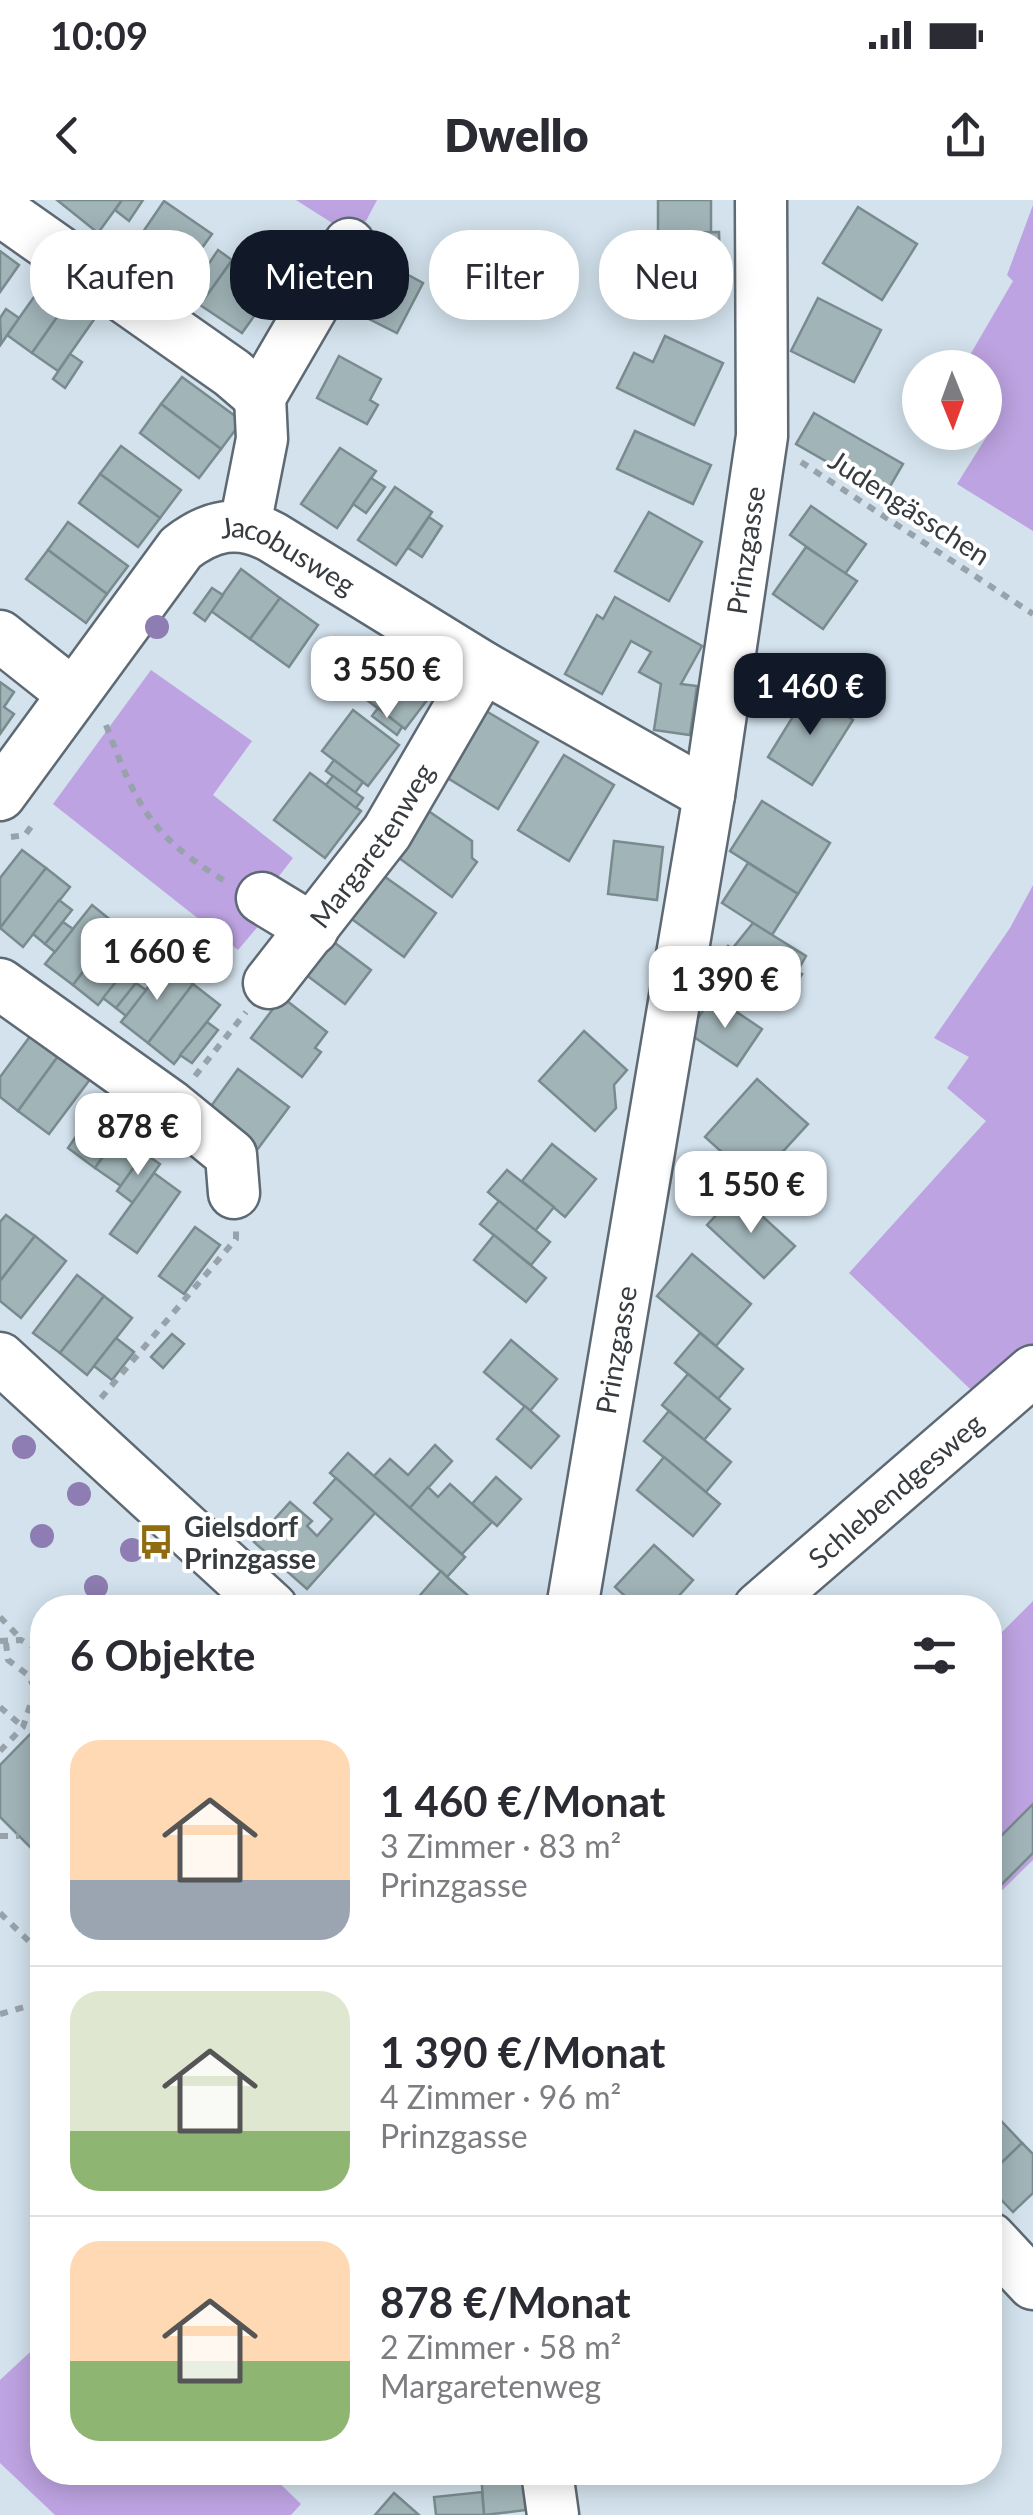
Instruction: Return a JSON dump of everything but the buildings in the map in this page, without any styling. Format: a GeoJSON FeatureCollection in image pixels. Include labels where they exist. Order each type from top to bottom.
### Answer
{"type":"FeatureCollection","features":[{"type":"Feature","properties":{"kind":"street","name":"Prinzgasse"},"geometry":{"type":"LineString","coordinates":[[574,1595],[709,795],[762,436],[761,200]]}},
{"type":"Feature","properties":{"kind":"street"},"geometry":{"type":"LineString","coordinates":[[0,210],[232,372],[260,397]]}},
{"type":"Feature","properties":{"kind":"street"},"geometry":{"type":"LineString","coordinates":[[244,525],[262,439],[260,397],[304,320]]}},
{"type":"Feature","properties":{"kind":"street","name":"Jacobusweg"},"geometry":{"type":"LineString","coordinates":[[0,795],[89,710],[181,548],[220,527],[244,525],[483,668],[709,795]]}},
{"type":"Feature","properties":{"kind":"street"},"geometry":{"type":"LineString","coordinates":[[0,636],[89,710]]}},
{"type":"Feature","properties":{"kind":"street","name":"Margaretenweg"},"geometry":{"type":"LineString","coordinates":[[269,983],[386,832],[483,668]]}},
{"type":"Feature","properties":{"kind":"street"},"geometry":{"type":"LineString","coordinates":[[262,898],[313,930]]}},
{"type":"Feature","properties":{"kind":"street"},"geometry":{"type":"LineString","coordinates":[[0,984],[172,1106],[231,1155],[234,1193]]}},
{"type":"Feature","properties":{"kind":"street"},"geometry":{"type":"LineString","coordinates":[[0,1358],[258,1595]]}},
{"type":"Feature","properties":{"kind":"street","name":"Schlebendgesweg"},"geometry":{"type":"LineString","coordinates":[[773,1595],[1033,1372]]}},
{"type":"Feature","properties":{"kind":"street"},"geometry":{"type":"LineString","coordinates":[[1002,2251],[1033,2284]]}},
{"type":"Feature","properties":{"kind":"street"},"geometry":{"type":"LineString","coordinates":[[549,2485],[553,2515]]}},
{"type":"Feature","properties":{"kind":"path","name":"Judengässchen"},"geometry":{"type":"LineString","coordinates":[[762,436],[1033,614]]}},
{"type":"Feature","properties":{"kind":"path"},"geometry":{"type":"LineString","coordinates":[[89,710],[152,825],[202,868],[262,898]]}},
{"type":"Feature","properties":{"kind":"path"},"geometry":{"type":"LineString","coordinates":[[172,1106],[269,983]]}},
{"type":"Feature","properties":{"kind":"path"},"geometry":{"type":"LineString","coordinates":[[76,1425],[216,1264]]}},
{"type":"Feature","properties":{"kind":"path"},"geometry":{"type":"LineString","coordinates":[[0,1617],[30,1645]]}},
{"type":"Feature","properties":{"kind":"path"},"geometry":{"type":"LineString","coordinates":[[22,1640],[3,1642],[8,1660],[30,1679]]}},
{"type":"Feature","properties":{"kind":"path"},"geometry":{"type":"LineString","coordinates":[[0,1751],[23,1726],[30,1705]]}},
{"type":"Feature","properties":{"kind":"path"},"geometry":{"type":"LineString","coordinates":[[0,1708],[23,1726]]}},
{"type":"Feature","properties":{"kind":"path"},"geometry":{"type":"LineString","coordinates":[[0,1836],[20,1836]]}},
{"type":"Feature","properties":{"kind":"path"},"geometry":{"type":"LineString","coordinates":[[0,1913],[30,1942]]}},
{"type":"Feature","properties":{"kind":"path"},"geometry":{"type":"LineString","coordinates":[[0,2014],[30,2005]]}},
{"type":"Feature","properties":{"kind":"shaded area"},"geometry":{"type":"Polygon","coordinates":[[[296,200],[377,200],[366,221],[340,228],[296,200]]]}},
{"type":"Feature","properties":{"kind":"shaded area"},"geometry":{"type":"Polygon","coordinates":[[[1033,205],[1033,531],[957,484],[978,450],[1002,450],[1002,350],[973,350],[1013,281],[1007,275],[1033,205]]]}},
{"type":"Feature","properties":{"kind":"shaded area"},"geometry":{"type":"Polygon","coordinates":[[[151,670],[252,741],[213,795],[293,858],[262,898],[266,917],[238,950],[53,804],[151,670]]]}},
{"type":"Feature","properties":{"kind":"shaded area"},"geometry":{"type":"Polygon","coordinates":[[[1033,885],[1033,1373],[992,1410],[849,1273],[986,1121],[947,1088],[969,1057],[934,1038],[1010,928],[1033,885]]]}},
{"type":"Feature","properties":{"kind":"shaded area"},"geometry":{"type":"Polygon","coordinates":[[[1033,1601],[1033,1860],[1002,1890],[1002,1632],[1033,1601]]]}},
{"type":"Feature","properties":{"kind":"shaded area"},"geometry":{"type":"Polygon","coordinates":[[[30,2352],[30,2485],[281,2485],[301,2504],[291,2515],[55,2515],[0,2463],[0,2380],[30,2352]]]}},
{"type":"Feature","properties":{"kind":"place","name":"Gielsdorf Prinzgasse"},"geometry":{"type":"Point","coordinates":[156,1542]}}]}
